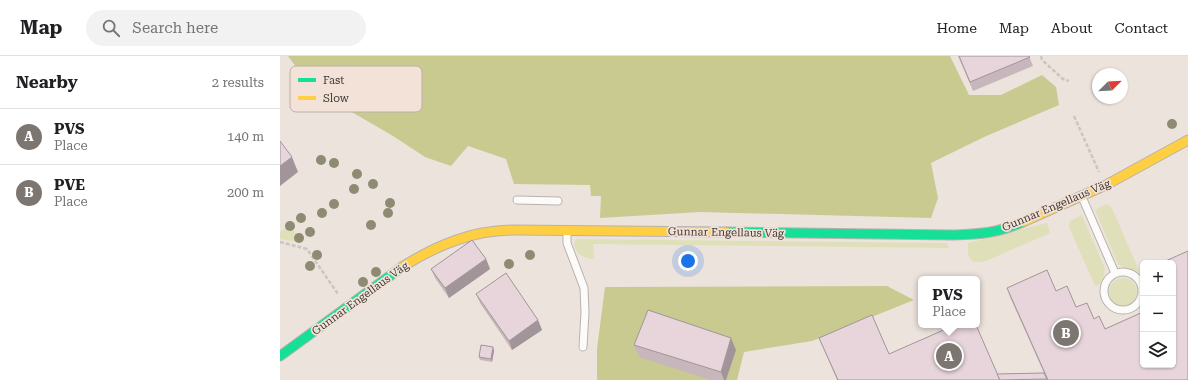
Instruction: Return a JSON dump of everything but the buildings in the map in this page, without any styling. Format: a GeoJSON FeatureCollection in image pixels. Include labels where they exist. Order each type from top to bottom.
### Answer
{"type":"FeatureCollection","features":[{"type":"Feature","properties":{"kind":"street","name":"Gunnar Engellaus Väg"},"geometry":{"type":"LineString","coordinates":[[280,356],[387,276],[437,247],[462,238],[493,231],[567,230],[954,235],[985,234],[1006,228],[1106,184],[1188,140]]}},
{"type":"Feature","properties":{"kind":"lane"},"geometry":{"type":"LineString","coordinates":[[1081,195],[1115,273]]}},
{"type":"Feature","properties":{"kind":"lane"},"geometry":{"type":"LineString","coordinates":[[517,200],[558,201]]}},
{"type":"Feature","properties":{"kind":"lane"},"geometry":{"type":"LineString","coordinates":[[567,230],[567,243],[584,288],[585,312],[583,347]]}},
{"type":"Feature","properties":{"kind":"lane"},"geometry":{"type":"LineString","coordinates":[[1128,272],[1138,279],[1141,285],[1141,297],[1138,303],[1127,310],[1121,310],[1110,305],[1104,294],[1106,281],[1115,273],[1128,272]]}},
{"type":"Feature","properties":{"kind":"path"},"geometry":{"type":"LineString","coordinates":[[1041,56],[1042,60],[1063,79],[1069,81]]}},
{"type":"Feature","properties":{"kind":"path"},"geometry":{"type":"LineString","coordinates":[[1074,116],[1106,184]]}},
{"type":"Feature","properties":{"kind":"path"},"geometry":{"type":"LineString","coordinates":[[280,242],[307,248],[347,307]]}},
{"type":"Feature","properties":{"kind":"green space"},"geometry":{"type":"Polygon","coordinates":[[[288,56],[950,56],[969,95],[1001,95],[1042,75],[1056,87],[1059,105],[984,137],[931,163],[938,198],[931,218],[700,212],[600,218],[601,196],[591,196],[590,185],[514,184],[506,159],[468,146],[451,166],[425,157],[352,112],[422,112],[422,66],[295,66],[288,56]]]}},
{"type":"Feature","properties":{"kind":"green space"},"geometry":{"type":"Polygon","coordinates":[[[1107,204],[1112,208],[1140,275],[1134,270],[1125,268],[1118,264],[1095,210],[1107,204]]]}},
{"type":"Feature","properties":{"kind":"green space"},"geometry":{"type":"Polygon","coordinates":[[[1082,215],[1105,269],[1104,276],[1099,285],[1095,286],[1069,227],[1070,221],[1082,215]]]}},
{"type":"Feature","properties":{"kind":"green space"},"geometry":{"type":"Polygon","coordinates":[[[1047,223],[1050,233],[986,261],[976,262],[970,259],[968,253],[968,243],[1047,223]]]}},
{"type":"Feature","properties":{"kind":"green space"},"geometry":{"type":"Polygon","coordinates":[[[290,225],[303,243],[280,239],[280,232],[290,225]]]}},
{"type":"Feature","properties":{"kind":"green space"},"geometry":{"type":"Polygon","coordinates":[[[576,239],[947,243],[949,248],[593,244],[594,259],[590,259],[582,256],[576,251],[576,239]]]}},
{"type":"Feature","properties":{"kind":"green space"},"geometry":{"type":"Polygon","coordinates":[[[1123,278],[1133,282],[1137,292],[1133,302],[1123,306],[1113,302],[1109,292],[1113,282],[1123,278]]]}},
{"type":"Feature","properties":{"kind":"green space"},"geometry":{"type":"Polygon","coordinates":[[[887,286],[914,300],[812,341],[744,352],[737,380],[597,380],[597,349],[605,287],[887,286]]]}},
{"type":"Feature","properties":{"kind":"traffic: fast"},"geometry":{"type":"LineString","coordinates":[[726,232],[954,235],[973,234],[1005,229],[1023,222]]}},
{"type":"Feature","properties":{"kind":"traffic: fast"},"geometry":{"type":"LineString","coordinates":[[280,356],[402,267]]}},
{"type":"Feature","properties":{"kind":"traffic: slow"},"geometry":{"type":"LineString","coordinates":[[1023,222],[1106,185],[1188,140]]}},
{"type":"Feature","properties":{"kind":"traffic: slow"},"geometry":{"type":"LineString","coordinates":[[402,267],[415,259],[456,240],[500,231],[726,232]]}},
{"type":"Feature","properties":{"kind":"place","name":"PVE"},"geometry":{"type":"Point","coordinates":[1066,333]}},
{"type":"Feature","properties":{"kind":"place","name":"PVS"},"geometry":{"type":"Point","coordinates":[949,356]}}]}
